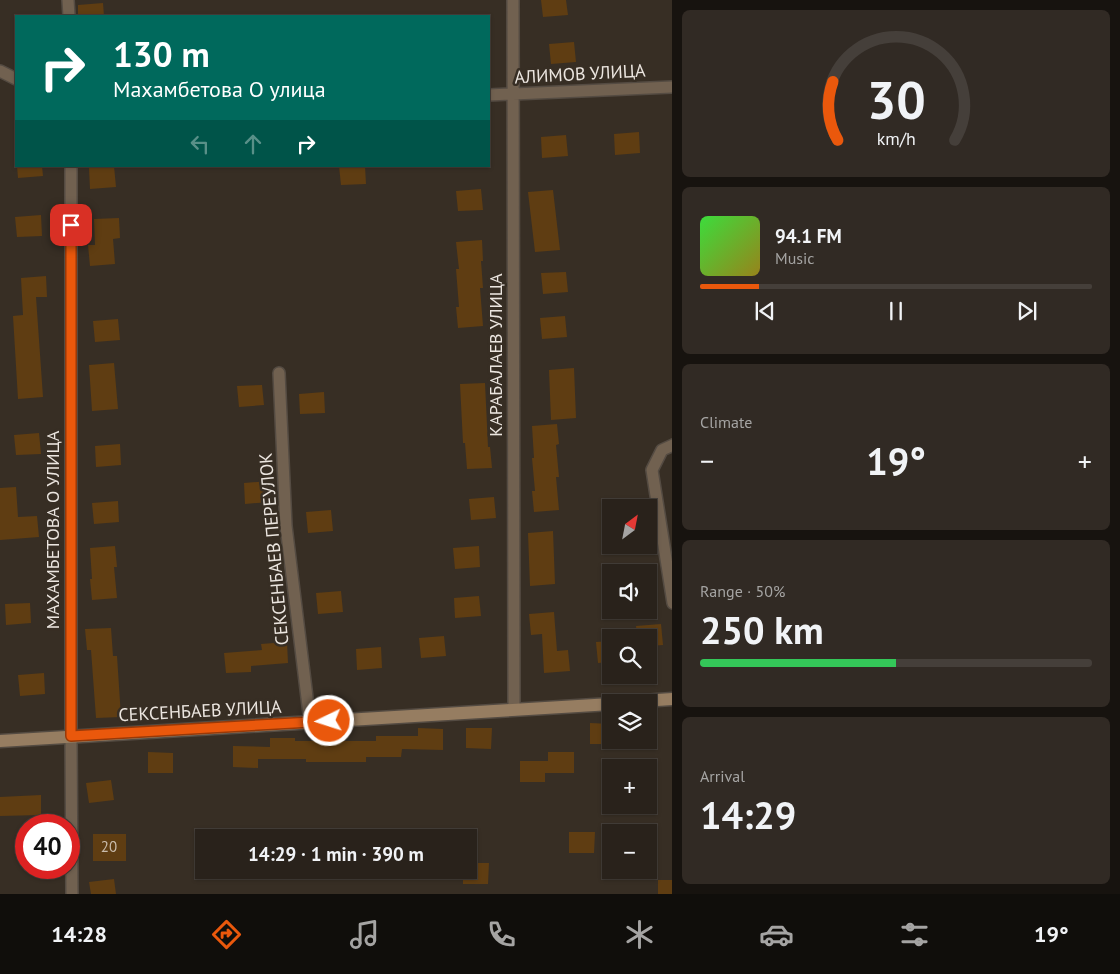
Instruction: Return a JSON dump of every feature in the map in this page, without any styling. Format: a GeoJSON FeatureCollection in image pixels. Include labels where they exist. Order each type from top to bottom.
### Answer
{"type":"FeatureCollection","features":[{"type":"Feature","properties":{"kind":"street"},"geometry":{"type":"LineString","coordinates":[[68,0],[68,15]]}},
{"type":"Feature","properties":{"kind":"street","name":"КАРАБАЛАЕВ УЛИЦА"},"geometry":{"type":"LineString","coordinates":[[513,0],[514,710]]}},
{"type":"Feature","properties":{"kind":"street"},"geometry":{"type":"LineString","coordinates":[[0,70],[15,78]]}},
{"type":"Feature","properties":{"kind":"street","name":"АЛИМОВ УЛИЦА"},"geometry":{"type":"LineString","coordinates":[[490,95],[672,87]]}},
{"type":"Feature","properties":{"kind":"street","name":"МАХАМБЕТОВА О УЛИЦА"},"geometry":{"type":"LineString","coordinates":[[71,167],[72,894]]}},
{"type":"Feature","properties":{"kind":"street","name":"СЕКСЕНБАЕВ ПЕРЕУЛОК"},"geometry":{"type":"LineString","coordinates":[[279,373],[286,526],[310,722]]}},
{"type":"Feature","properties":{"kind":"street"},"geometry":{"type":"LineString","coordinates":[[672,445],[662,450],[652,470],[672,603]]}},
{"type":"Feature","properties":{"kind":"street"},"geometry":{"type":"LineString","coordinates":[[657,701],[672,700]]}},
{"type":"Feature","properties":{"kind":"street","name":"СЕКСЕНБАЕВ УЛИЦА"},"geometry":{"type":"LineString","coordinates":[[0,741],[602,705]]}},
{"type":"Feature","properties":{"kind":"building"},"geometry":{"type":"Polygon","coordinates":[[[541,0],[566,0],[568,15],[543,17],[541,0]]]}},
{"type":"Feature","properties":{"kind":"building"},"geometry":{"type":"Polygon","coordinates":[[[103,3],[104,15],[78,15],[78,5],[103,3]]]}},
{"type":"Feature","properties":{"kind":"building"},"geometry":{"type":"Polygon","coordinates":[[[574,42],[576,62],[551,64],[549,44],[574,42]]]}},
{"type":"Feature","properties":{"kind":"building"},"geometry":{"type":"Polygon","coordinates":[[[639,132],[640,153],[615,155],[614,134],[639,132]]]}},
{"type":"Feature","properties":{"kind":"building"},"geometry":{"type":"Polygon","coordinates":[[[566,135],[568,156],[542,158],[541,137],[566,135]]]}},
{"type":"Feature","properties":{"kind":"building"},"geometry":{"type":"Polygon","coordinates":[[[17,167],[42,167],[43,176],[18,178],[17,167]]]}},
{"type":"Feature","properties":{"kind":"building"},"geometry":{"type":"Polygon","coordinates":[[[114,167],[116,187],[90,189],[89,168],[114,167]]]}},
{"type":"Feature","properties":{"kind":"building"},"geometry":{"type":"Polygon","coordinates":[[[339,167],[365,167],[366,184],[341,185],[339,167]]]}},
{"type":"Feature","properties":{"kind":"building"},"geometry":{"type":"Polygon","coordinates":[[[481,189],[483,210],[458,211],[456,191],[481,189]]]}},
{"type":"Feature","properties":{"kind":"building"},"geometry":{"type":"Polygon","coordinates":[[[553,190],[560,250],[535,252],[528,192],[553,190]]]}},
{"type":"Feature","properties":{"kind":"building"},"geometry":{"type":"Polygon","coordinates":[[[41,215],[42,236],[17,237],[15,217],[41,215]]]}},
{"type":"Feature","properties":{"kind":"building"},"geometry":{"type":"Polygon","coordinates":[[[119,218],[120,238],[113,239],[115,264],[90,266],[88,245],[95,245],[94,219],[119,218]]]}},
{"type":"Feature","properties":{"kind":"building"},"geometry":{"type":"Polygon","coordinates":[[[482,240],[483,288],[480,288],[483,326],[458,328],[456,307],[459,307],[456,269],[459,269],[456,242],[482,240]]]}},
{"type":"Feature","properties":{"kind":"building"},"geometry":{"type":"Polygon","coordinates":[[[566,272],[568,292],[543,294],[541,273],[566,272]]]}},
{"type":"Feature","properties":{"kind":"building"},"geometry":{"type":"Polygon","coordinates":[[[46,276],[47,297],[36,297],[43,397],[18,399],[13,316],[23,315],[21,278],[46,276]]]}},
{"type":"Feature","properties":{"kind":"building"},"geometry":{"type":"Polygon","coordinates":[[[565,316],[567,337],[542,339],[540,318],[565,316]]]}},
{"type":"Feature","properties":{"kind":"building"},"geometry":{"type":"Polygon","coordinates":[[[118,319],[120,340],[95,342],[93,321],[118,319]]]}},
{"type":"Feature","properties":{"kind":"building"},"geometry":{"type":"Polygon","coordinates":[[[114,363],[118,409],[92,411],[89,365],[114,363]]]}},
{"type":"Feature","properties":{"kind":"building"},"geometry":{"type":"Polygon","coordinates":[[[574,368],[576,418],[551,420],[549,370],[574,368]]]}},
{"type":"Feature","properties":{"kind":"building"},"geometry":{"type":"Polygon","coordinates":[[[485,383],[488,447],[490,447],[492,468],[467,469],[465,443],[463,443],[460,384],[485,383]]]}},
{"type":"Feature","properties":{"kind":"building"},"geometry":{"type":"Polygon","coordinates":[[[262,385],[264,405],[239,407],[237,386],[262,385]]]}},
{"type":"Feature","properties":{"kind":"building"},"geometry":{"type":"Polygon","coordinates":[[[324,392],[325,413],[300,414],[299,394],[324,392]]]}},
{"type":"Feature","properties":{"kind":"building"},"geometry":{"type":"Polygon","coordinates":[[[557,424],[559,444],[556,445],[559,477],[556,477],[559,510],[534,512],[532,491],[535,491],[532,426],[557,424]]]}},
{"type":"Feature","properties":{"kind":"building"},"geometry":{"type":"Polygon","coordinates":[[[39,433],[41,454],[16,455],[14,435],[39,433]]]}},
{"type":"Feature","properties":{"kind":"building"},"geometry":{"type":"Polygon","coordinates":[[[120,444],[121,465],[96,467],[95,446],[120,444]]]}},
{"type":"Feature","properties":{"kind":"building"},"geometry":{"type":"Polygon","coordinates":[[[269,481],[270,502],[245,504],[244,483],[269,481]]]}},
{"type":"Feature","properties":{"kind":"building"},"geometry":{"type":"Polygon","coordinates":[[[16,487],[18,517],[37,516],[39,537],[0,540],[0,488],[16,487]]]}},
{"type":"Feature","properties":{"kind":"building"},"geometry":{"type":"Polygon","coordinates":[[[494,497],[496,518],[471,520],[469,499],[494,497]]]}},
{"type":"Feature","properties":{"kind":"building"},"geometry":{"type":"Polygon","coordinates":[[[118,501],[119,522],[94,524],[92,503],[118,501]]]}},
{"type":"Feature","properties":{"kind":"building"},"geometry":{"type":"Polygon","coordinates":[[[331,510],[333,531],[308,533],[306,512],[331,510]]]}},
{"type":"Feature","properties":{"kind":"building"},"geometry":{"type":"Polygon","coordinates":[[[553,531],[555,584],[530,586],[528,533],[553,531]]]}},
{"type":"Feature","properties":{"kind":"building"},"geometry":{"type":"Polygon","coordinates":[[[115,546],[117,567],[114,567],[117,598],[92,600],[90,548],[115,546]]]}},
{"type":"Feature","properties":{"kind":"building"},"geometry":{"type":"Polygon","coordinates":[[[479,546],[480,567],[455,569],[453,548],[479,546]]]}},
{"type":"Feature","properties":{"kind":"building"},"geometry":{"type":"Polygon","coordinates":[[[341,591],[343,612],[318,614],[316,593],[341,591]]]}},
{"type":"Feature","properties":{"kind":"building"},"geometry":{"type":"Polygon","coordinates":[[[479,596],[481,616],[455,618],[454,598],[479,596]]]}},
{"type":"Feature","properties":{"kind":"building"},"geometry":{"type":"Polygon","coordinates":[[[30,603],[31,623],[6,625],[5,604],[30,603]]]}},
{"type":"Feature","properties":{"kind":"building"},"geometry":{"type":"Polygon","coordinates":[[[554,612],[557,651],[568,650],[570,671],[544,673],[542,634],[531,635],[529,614],[554,612]]]}},
{"type":"Feature","properties":{"kind":"building"},"geometry":{"type":"Polygon","coordinates":[[[661,624],[663,645],[657,645],[657,629],[636,629],[636,626],[661,624]]]}},
{"type":"Feature","properties":{"kind":"building"},"geometry":{"type":"Polygon","coordinates":[[[111,628],[113,656],[117,656],[121,717],[96,718],[91,650],[87,650],[85,629],[111,628]]]}},
{"type":"Feature","properties":{"kind":"building"},"geometry":{"type":"Polygon","coordinates":[[[444,636],[446,656],[421,658],[419,638],[444,636]]]}},
{"type":"Feature","properties":{"kind":"building"},"geometry":{"type":"Polygon","coordinates":[[[287,642],[288,663],[251,666],[251,672],[226,673],[224,653],[262,650],[261,644],[287,642]]]}},
{"type":"Feature","properties":{"kind":"building"},"geometry":{"type":"Polygon","coordinates":[[[596,642],[602,642],[602,663],[598,663],[596,642]]]}},
{"type":"Feature","properties":{"kind":"building"},"geometry":{"type":"Polygon","coordinates":[[[381,647],[382,668],[357,670],[356,649],[381,647]]]}},
{"type":"Feature","properties":{"kind":"building"},"geometry":{"type":"Polygon","coordinates":[[[44,673],[45,694],[20,696],[18,675],[44,673]]]}},
{"type":"Feature","properties":{"kind":"building"},"geometry":{"type":"Polygon","coordinates":[[[590,723],[602,724],[602,744],[590,744],[590,723]]]}},
{"type":"Feature","properties":{"kind":"building"},"geometry":{"type":"Polygon","coordinates":[[[418,728],[443,729],[443,750],[402,749],[401,757],[366,757],[366,762],[306,762],[306,759],[258,759],[258,768],[233,767],[233,746],[270,747],[270,738],[295,738],[295,741],[376,741],[376,736],[418,736],[418,728]]]}},
{"type":"Feature","properties":{"kind":"building"},"geometry":{"type":"Polygon","coordinates":[[[466,728],[492,728],[491,749],[466,748],[466,728]]]}},
{"type":"Feature","properties":{"kind":"building"},"geometry":{"type":"Polygon","coordinates":[[[148,752],[173,753],[173,773],[148,773],[148,752]]]}},
{"type":"Feature","properties":{"kind":"building"},"geometry":{"type":"Polygon","coordinates":[[[548,752],[574,752],[574,773],[545,773],[545,782],[520,782],[520,761],[548,761],[548,752]]]}},
{"type":"Feature","properties":{"kind":"building"},"geometry":{"type":"Polygon","coordinates":[[[111,780],[114,800],[89,803],[86,783],[111,780]]]}},
{"type":"Feature","properties":{"kind":"building"},"geometry":{"type":"Polygon","coordinates":[[[41,795],[41,814],[0,816],[0,797],[41,795]]]}},
{"type":"Feature","properties":{"kind":"building"},"geometry":{"type":"Polygon","coordinates":[[[569,832],[595,832],[594,853],[569,853],[569,832]]]}},
{"type":"Feature","properties":{"kind":"building"},"geometry":{"type":"Polygon","coordinates":[[[93,834],[126,834],[126,861],[93,861],[93,834]]]}},
{"type":"Feature","properties":{"kind":"building"},"geometry":{"type":"Polygon","coordinates":[[[477,863],[489,863],[488,884],[463,884],[463,879],[477,879],[477,863]]]}},
{"type":"Feature","properties":{"kind":"building"},"geometry":{"type":"Polygon","coordinates":[[[114,879],[116,894],[91,894],[89,882],[114,879]]]}},
{"type":"Feature","properties":{"kind":"building"},"geometry":{"type":"Polygon","coordinates":[[[658,880],[672,880],[672,894],[658,894],[658,880]]]}},
{"type":"Feature","properties":{"kind":"route"},"geometry":{"type":"LineString","coordinates":[[71,225],[71,736],[329,721]]}}]}
